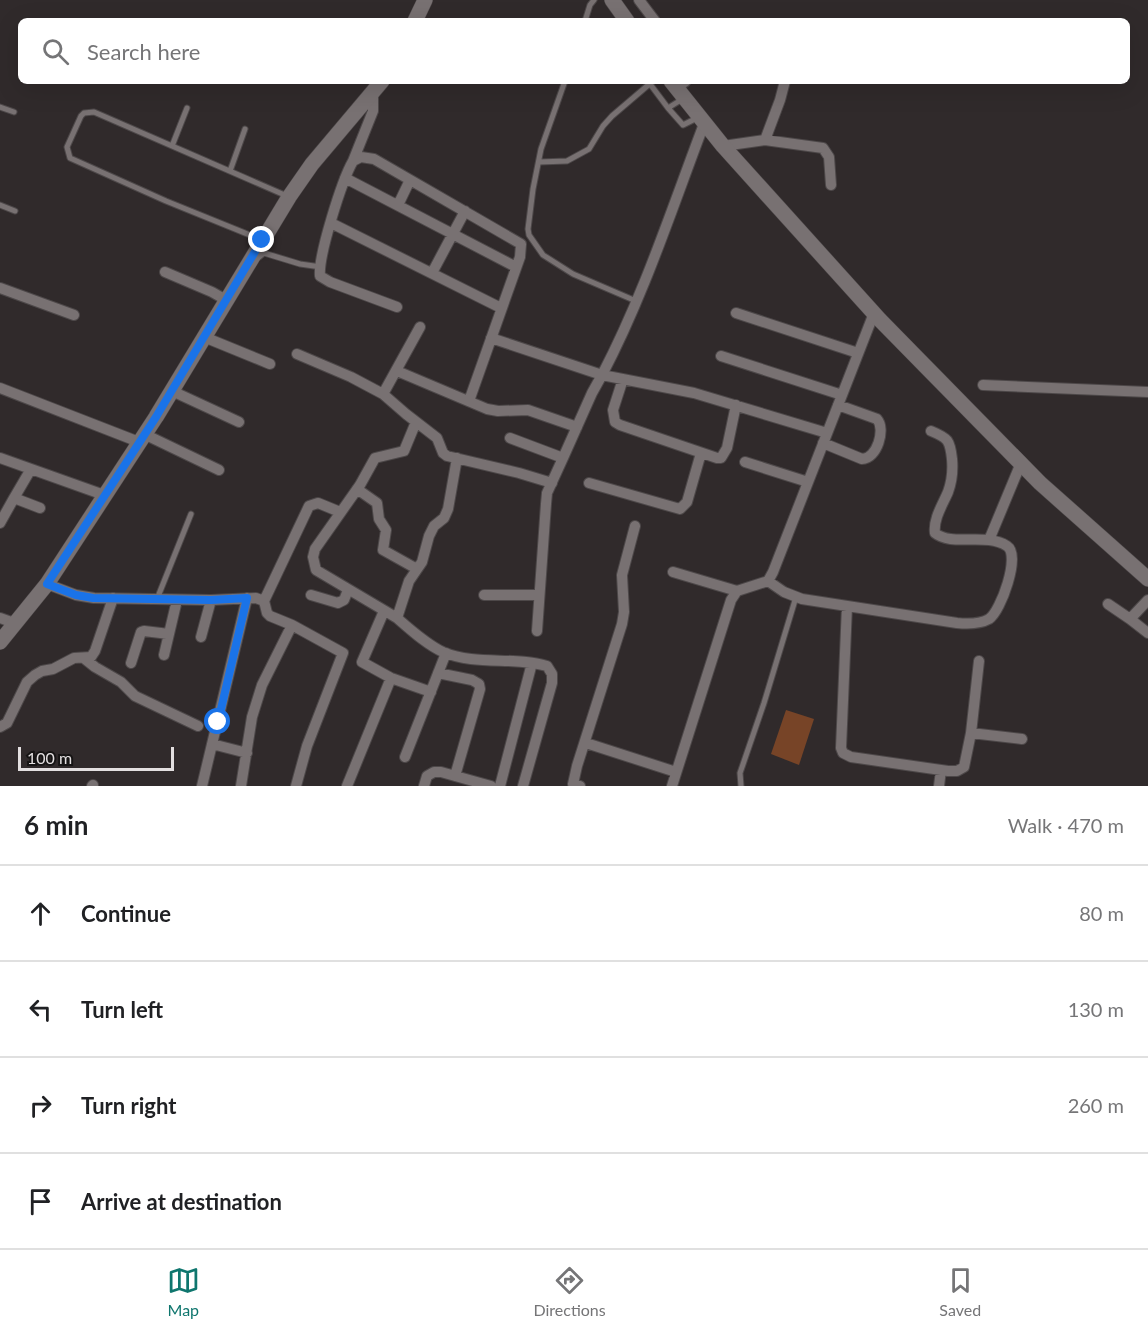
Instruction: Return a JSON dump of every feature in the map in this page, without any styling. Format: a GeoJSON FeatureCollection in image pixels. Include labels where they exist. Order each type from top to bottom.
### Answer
{"type":"FeatureCollection","features":[{"type":"Feature","properties":{"kind":"street"},"geometry":{"type":"LineString","coordinates":[[416,18],[425,0]]}},
{"type":"Feature","properties":{"kind":"street"},"geometry":{"type":"LineString","coordinates":[[612,0],[625,18]]}},
{"type":"Feature","properties":{"kind":"street"},"geometry":{"type":"LineString","coordinates":[[639,0],[653,18]]}},
{"type":"Feature","properties":{"kind":"street"},"geometry":{"type":"LineString","coordinates":[[765,140],[784,84]]}},
{"type":"Feature","properties":{"kind":"street"},"geometry":{"type":"LineString","coordinates":[[378,86],[373,111],[345,177],[331,223],[320,276],[397,307]]}},
{"type":"Feature","properties":{"kind":"street"},"geometry":{"type":"LineString","coordinates":[[0,642],[7,620],[47,584],[142,438],[289,197],[312,164],[378,86]]}},
{"type":"Feature","properties":{"kind":"street"},"geometry":{"type":"LineString","coordinates":[[679,87],[702,121],[723,146],[874,313],[1040,483],[1148,579]]}},
{"type":"Feature","properties":{"kind":"street"},"geometry":{"type":"LineString","coordinates":[[537,631],[546,504],[552,483],[636,301],[702,121]]}},
{"type":"Feature","properties":{"kind":"street"},"geometry":{"type":"LineString","coordinates":[[723,146],[765,140],[823,148],[829,157],[831,185]]}},
{"type":"Feature","properties":{"kind":"street"},"geometry":{"type":"LineString","coordinates":[[352,161],[368,157],[521,244],[516,267],[469,401]]}},
{"type":"Feature","properties":{"kind":"street"},"geometry":{"type":"LineString","coordinates":[[345,177],[516,267]]}},
{"type":"Feature","properties":{"kind":"street"},"geometry":{"type":"LineString","coordinates":[[398,206],[410,180]]}},
{"type":"Feature","properties":{"kind":"street"},"geometry":{"type":"LineString","coordinates":[[432,273],[465,211]]}},
{"type":"Feature","properties":{"kind":"street"},"geometry":{"type":"LineString","coordinates":[[331,223],[501,308]]}},
{"type":"Feature","properties":{"kind":"street"},"geometry":{"type":"LineString","coordinates":[[165,272],[226,300]]}},
{"type":"Feature","properties":{"kind":"street"},"geometry":{"type":"LineString","coordinates":[[0,288],[74,315]]}},
{"type":"Feature","properties":{"kind":"street"},"geometry":{"type":"LineString","coordinates":[[736,313],[858,353]]}},
{"type":"Feature","properties":{"kind":"street"},"geometry":{"type":"LineString","coordinates":[[673,572],[737,591],[768,581],[874,313]]}},
{"type":"Feature","properties":{"kind":"street"},"geometry":{"type":"LineString","coordinates":[[383,394],[420,327]]}},
{"type":"Feature","properties":{"kind":"street"},"geometry":{"type":"LineString","coordinates":[[204,337],[270,364]]}},
{"type":"Feature","properties":{"kind":"street"},"geometry":{"type":"LineString","coordinates":[[491,338],[602,375],[694,393],[736,405],[825,438],[862,459],[872,456],[881,432],[877,419],[840,400],[722,356]]}},
{"type":"Feature","properties":{"kind":"street"},"geometry":{"type":"LineString","coordinates":[[297,354],[351,377],[383,394],[437,438],[443,453],[552,483]]}},
{"type":"Feature","properties":{"kind":"street"},"geometry":{"type":"LineString","coordinates":[[397,371],[494,411],[528,410],[577,427]]}},
{"type":"Feature","properties":{"kind":"street"},"geometry":{"type":"LineString","coordinates":[[623,379],[613,410],[615,422],[717,458],[724,454],[736,405]]}},
{"type":"Feature","properties":{"kind":"street"},"geometry":{"type":"LineString","coordinates":[[983,385],[1148,392]]}},
{"type":"Feature","properties":{"kind":"street"},"geometry":{"type":"LineString","coordinates":[[0,388],[142,438],[219,470]]}},
{"type":"Feature","properties":{"kind":"street"},"geometry":{"type":"LineString","coordinates":[[172,391],[239,422]]}},
{"type":"Feature","properties":{"kind":"street"},"geometry":{"type":"LineString","coordinates":[[416,422],[404,451],[375,458],[357,489],[315,549],[313,564],[322,575],[397,618],[420,637],[446,653],[464,658],[547,666],[552,674],[552,683],[523,786]]}},
{"type":"Feature","properties":{"kind":"street"},"geometry":{"type":"LineString","coordinates":[[768,581],[796,597],[847,606],[957,623],[981,622],[990,618],[996,612],[1012,568],[1011,549],[1006,545],[989,540],[950,538],[935,533],[936,522],[949,490],[952,465],[949,442],[945,437],[931,431]]}},
{"type":"Feature","properties":{"kind":"street"},"geometry":{"type":"LineString","coordinates":[[510,438],[563,458]]}},
{"type":"Feature","properties":{"kind":"street"},"geometry":{"type":"LineString","coordinates":[[590,483],[680,509],[687,502],[701,453]]}},
{"type":"Feature","properties":{"kind":"street"},"geometry":{"type":"LineString","coordinates":[[0,458],[104,495]]}},
{"type":"Feature","properties":{"kind":"street"},"geometry":{"type":"LineString","coordinates":[[397,618],[409,581],[422,562],[429,536],[434,526],[444,518],[448,509],[457,458]]}},
{"type":"Feature","properties":{"kind":"street"},"geometry":{"type":"LineString","coordinates":[[745,462],[808,482]]}},
{"type":"Feature","properties":{"kind":"street"},"geometry":{"type":"LineString","coordinates":[[989,540],[1021,463]]}},
{"type":"Feature","properties":{"kind":"street"},"geometry":{"type":"LineString","coordinates":[[0,523],[31,469]]}},
{"type":"Feature","properties":{"kind":"street"},"geometry":{"type":"LineString","coordinates":[[357,489],[377,503],[379,519],[386,530],[383,550],[417,569]]}},
{"type":"Feature","properties":{"kind":"street"},"geometry":{"type":"LineString","coordinates":[[14,498],[40,508]]}},
{"type":"Feature","properties":{"kind":"street"},"geometry":{"type":"LineString","coordinates":[[340,512],[318,503],[309,506],[264,601],[267,613],[391,678],[430,692]]}},
{"type":"Feature","properties":{"kind":"street"},"geometry":{"type":"LineString","coordinates":[[575,785],[622,624],[623,564],[635,526]]}},
{"type":"Feature","properties":{"kind":"street"},"geometry":{"type":"LineString","coordinates":[[47,584],[76,595],[113,598],[177,600],[256,598],[264,601]]}},
{"type":"Feature","properties":{"kind":"street"},"geometry":{"type":"LineString","coordinates":[[311,595],[338,603],[344,600],[348,590]]}},
{"type":"Feature","properties":{"kind":"street"},"geometry":{"type":"LineString","coordinates":[[672,786],[727,611],[737,591]]}},
{"type":"Feature","properties":{"kind":"street"},"geometry":{"type":"LineString","coordinates":[[484,595],[539,595]]}},
{"type":"Feature","properties":{"kind":"street"},"geometry":{"type":"LineString","coordinates":[[0,727],[7,723],[27,682],[35,675],[74,658],[91,657],[113,598]]}},
{"type":"Feature","properties":{"kind":"street"},"geometry":{"type":"LineString","coordinates":[[202,786],[247,598]]}},
{"type":"Feature","properties":{"kind":"street"},"geometry":{"type":"LineString","coordinates":[[164,655],[177,600]]}},
{"type":"Feature","properties":{"kind":"street"},"geometry":{"type":"LineString","coordinates":[[201,637],[211,600]]}},
{"type":"Feature","properties":{"kind":"street"},"geometry":{"type":"LineString","coordinates":[[1130,619],[1148,600]]}},
{"type":"Feature","properties":{"kind":"street"},"geometry":{"type":"LineString","coordinates":[[1108,604],[1148,633]]}},
{"type":"Feature","properties":{"kind":"street"},"geometry":{"type":"LineString","coordinates":[[847,606],[841,748],[843,753],[851,757],[941,770],[957,771],[964,767],[971,734],[979,662]]}},
{"type":"Feature","properties":{"kind":"street"},"geometry":{"type":"LineString","coordinates":[[362,662],[384,611]]}},
{"type":"Feature","properties":{"kind":"street"},"geometry":{"type":"LineString","coordinates":[[241,786],[252,717],[262,685],[292,625]]}},
{"type":"Feature","properties":{"kind":"street"},"geometry":{"type":"LineString","coordinates":[[131,663],[141,632],[169,634]]}},
{"type":"Feature","properties":{"kind":"street"},"geometry":{"type":"LineString","coordinates":[[296,786],[307,746],[343,653]]}},
{"type":"Feature","properties":{"kind":"street"},"geometry":{"type":"LineString","coordinates":[[405,757],[446,653]]}},
{"type":"Feature","properties":{"kind":"street"},"geometry":{"type":"LineString","coordinates":[[85,659],[121,682],[135,696],[198,726]]}},
{"type":"Feature","properties":{"kind":"street"},"geometry":{"type":"LineString","coordinates":[[500,786],[532,663]]}},
{"type":"Feature","properties":{"kind":"street"},"geometry":{"type":"LineString","coordinates":[[438,673],[472,680],[479,684],[480,689],[455,776]]}},
{"type":"Feature","properties":{"kind":"street"},"geometry":{"type":"LineString","coordinates":[[347,786],[391,678]]}},
{"type":"Feature","properties":{"kind":"street"},"geometry":{"type":"LineString","coordinates":[[971,734],[1022,739]]}},
{"type":"Feature","properties":{"kind":"street"},"geometry":{"type":"LineString","coordinates":[[586,743],[676,772]]}},
{"type":"Feature","properties":{"kind":"street"},"geometry":{"type":"LineString","coordinates":[[212,744],[247,753]]}},
{"type":"Feature","properties":{"kind":"street"},"geometry":{"type":"LineString","coordinates":[[939,786],[941,770]]}},
{"type":"Feature","properties":{"kind":"street"},"geometry":{"type":"LineString","coordinates":[[424,786],[427,776],[434,772],[489,786]]}},
{"type":"Feature","properties":{"kind":"lane"},"geometry":{"type":"LineString","coordinates":[[586,18],[594,0]]}},
{"type":"Feature","properties":{"kind":"lane"},"geometry":{"type":"LineString","coordinates":[[563,84],[539,162],[528,228],[532,242],[543,255],[573,274],[636,301]]}},
{"type":"Feature","properties":{"kind":"lane"},"geometry":{"type":"LineString","coordinates":[[539,162],[567,161],[589,149],[612,116],[651,84]]}},
{"type":"Feature","properties":{"kind":"lane"},"geometry":{"type":"LineString","coordinates":[[653,84],[668,108],[683,125],[702,121]]}},
{"type":"Feature","properties":{"kind":"lane"},"geometry":{"type":"LineString","coordinates":[[668,108],[679,87]]}},
{"type":"Feature","properties":{"kind":"lane"},"geometry":{"type":"LineString","coordinates":[[0,107],[14,112]]}},
{"type":"Feature","properties":{"kind":"lane"},"geometry":{"type":"LineString","coordinates":[[172,146],[187,108]]}},
{"type":"Feature","properties":{"kind":"lane"},"geometry":{"type":"LineString","coordinates":[[262,240],[166,201],[70,158],[67,147],[81,116],[89,112],[289,197]]}},
{"type":"Feature","properties":{"kind":"lane"},"geometry":{"type":"LineString","coordinates":[[230,171],[245,129]]}},
{"type":"Feature","properties":{"kind":"lane"},"geometry":{"type":"LineString","coordinates":[[0,205],[15,211]]}},
{"type":"Feature","properties":{"kind":"lane"},"geometry":{"type":"LineString","coordinates":[[249,262],[264,254],[321,267]]}},
{"type":"Feature","properties":{"kind":"lane"},"geometry":{"type":"LineString","coordinates":[[156,599],[191,514]]}},
{"type":"Feature","properties":{"kind":"lane"},"geometry":{"type":"LineString","coordinates":[[741,786],[740,773],[796,597]]}},
{"type":"Feature","properties":{"kind":"shaded area"},"geometry":{"type":"Polygon","coordinates":[[[786,710],[814,719],[799,765],[771,754],[786,710]]]}},
{"type":"Feature","properties":{"kind":"route"},"geometry":{"type":"LineString","coordinates":[[218,722],[247,598],[211,600],[93,598],[76,595],[47,584],[156,417],[262,240]]}}]}
